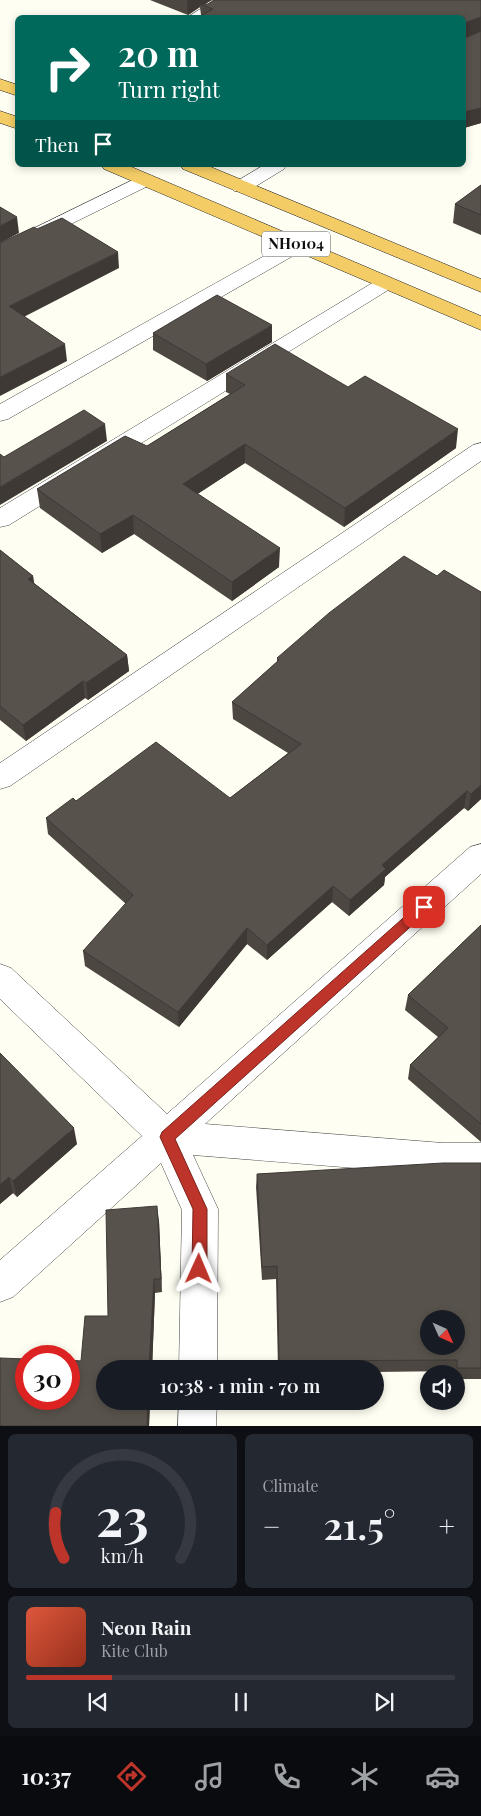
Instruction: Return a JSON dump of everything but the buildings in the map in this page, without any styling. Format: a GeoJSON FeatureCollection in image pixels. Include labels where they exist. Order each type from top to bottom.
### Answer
{"type":"FeatureCollection","features":[{"type":"Feature","properties":{"kind":"highway"},"geometry":{"type":"LineString","coordinates":[[0,84],[15,90]]}},
{"type":"Feature","properties":{"kind":"highway"},"geometry":{"type":"LineString","coordinates":[[0,116],[15,123]]}},
{"type":"Feature","properties":{"kind":"highway","name":"NH0104"},"geometry":{"type":"LineString","coordinates":[[116,167],[481,324]]}},
{"type":"Feature","properties":{"kind":"highway","name":"NH0104"},"geometry":{"type":"LineString","coordinates":[[195,167],[481,286]]}},
{"type":"Feature","properties":{"kind":"street"},"geometry":{"type":"LineString","coordinates":[[200,15],[227,0]]}},
{"type":"Feature","properties":{"kind":"street"},"geometry":{"type":"LineString","coordinates":[[242,187],[274,167]]}},
{"type":"Feature","properties":{"kind":"street"},"geometry":{"type":"LineString","coordinates":[[0,253],[146,180]]}},
{"type":"Feature","properties":{"kind":"street"},"geometry":{"type":"LineString","coordinates":[[0,414],[298,245]]}},
{"type":"Feature","properties":{"kind":"street"},"geometry":{"type":"LineString","coordinates":[[0,519],[386,283]]}},
{"type":"Feature","properties":{"kind":"street"},"geometry":{"type":"LineString","coordinates":[[0,778],[481,450]]}},
{"type":"Feature","properties":{"kind":"street"},"geometry":{"type":"LineString","coordinates":[[0,1284],[481,856]]}},
{"type":"Feature","properties":{"kind":"street"},"geometry":{"type":"LineString","coordinates":[[0,978],[167,1137],[200,1209],[198,1360]]}},
{"type":"Feature","properties":{"kind":"street"},"geometry":{"type":"LineString","coordinates":[[167,1137],[443,1159],[481,1159]]}},
{"type":"Feature","properties":{"kind":"street"},"geometry":{"type":"LineString","coordinates":[[197,1426],[198,1410]]}},
{"type":"Feature","properties":{"kind":"route"},"geometry":{"type":"LineString","coordinates":[[199,1269],[200,1209],[167,1137],[424,907]]}}]}
